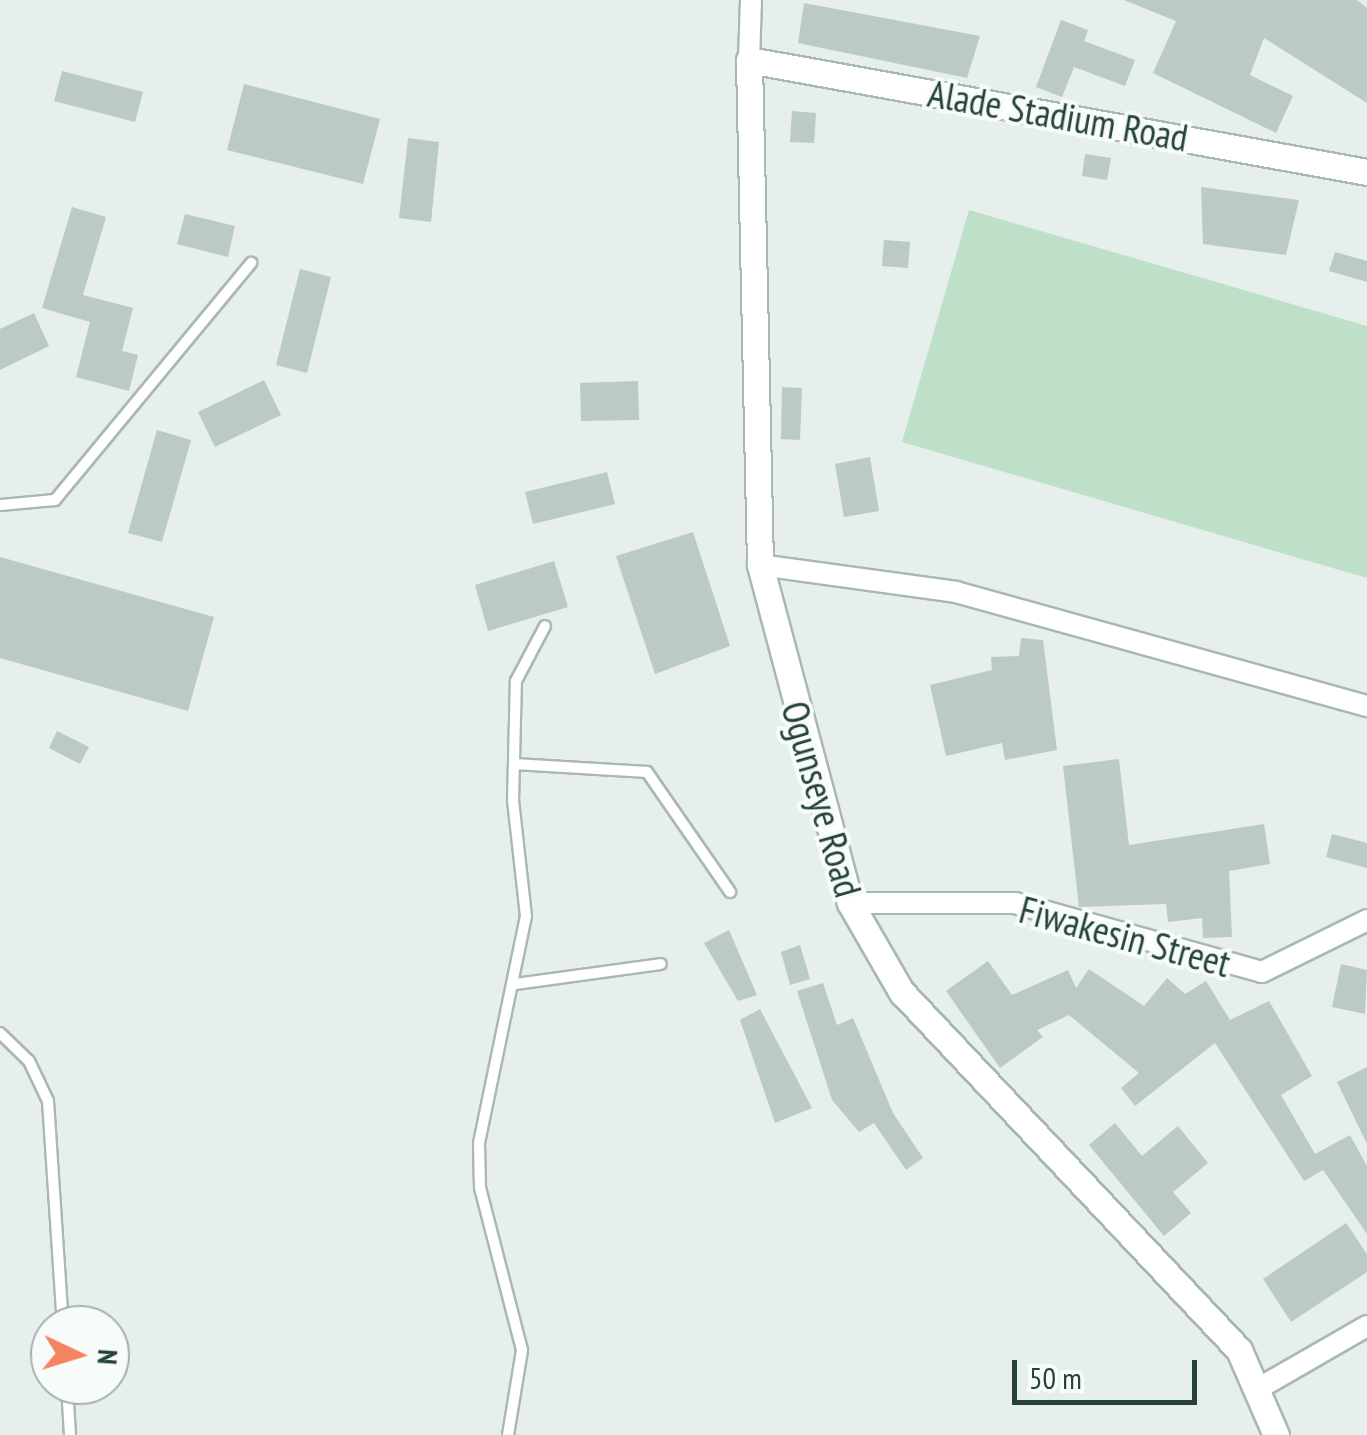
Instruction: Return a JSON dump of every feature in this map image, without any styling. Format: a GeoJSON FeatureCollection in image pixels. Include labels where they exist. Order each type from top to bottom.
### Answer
{"type":"FeatureCollection","features":[{"type":"Feature","properties":{"kind":"street"},"geometry":{"type":"LineString","coordinates":[[749,60],[751,0]]}},
{"type":"Feature","properties":{"kind":"street","name":"Alade Stadium Road"},"geometry":{"type":"LineString","coordinates":[[749,60],[1367,172]]}},
{"type":"Feature","properties":{"kind":"street","name":"Ogunseye Road"},"geometry":{"type":"LineString","coordinates":[[749,60],[760,565],[850,903],[902,993],[1220,1327],[1261,1387],[1279,1434]]}},
{"type":"Feature","properties":{"kind":"street"},"geometry":{"type":"LineString","coordinates":[[760,565],[956,592],[1367,706]]}},
{"type":"Feature","properties":{"kind":"street","name":"Fiwakesin Street"},"geometry":{"type":"LineString","coordinates":[[850,903],[1015,904],[1262,972],[1280,970],[1367,920]]}},
{"type":"Feature","properties":{"kind":"street"},"geometry":{"type":"LineString","coordinates":[[1261,1387],[1367,1326]]}},
{"type":"Feature","properties":{"kind":"lane"},"geometry":{"type":"LineString","coordinates":[[0,505],[55,500],[251,263]]}},
{"type":"Feature","properties":{"kind":"lane"},"geometry":{"type":"LineString","coordinates":[[508,1435],[522,1350],[480,1188],[480,1143],[526,916],[514,764],[516,680],[545,626]]}},
{"type":"Feature","properties":{"kind":"lane"},"geometry":{"type":"LineString","coordinates":[[514,764],[648,772],[730,892]]}},
{"type":"Feature","properties":{"kind":"lane"},"geometry":{"type":"LineString","coordinates":[[515,984],[662,964]]}},
{"type":"Feature","properties":{"kind":"lane"},"geometry":{"type":"LineString","coordinates":[[0,1033],[29,1061],[48,1101],[62,1305]]}},
{"type":"Feature","properties":{"kind":"lane"},"geometry":{"type":"LineString","coordinates":[[68,1405],[70,1435]]}},
{"type":"Feature","properties":{"kind":"green space"},"geometry":{"type":"Polygon","coordinates":[[[969,210],[1367,326],[1367,578],[902,442],[969,210]]]}},
{"type":"Feature","properties":{"kind":"building"},"geometry":{"type":"Polygon","coordinates":[[[1124,0],[1357,0],[1367,8],[1367,103],[1264,38],[1250,75],[1293,96],[1276,133],[1153,73],[1176,21],[1124,0]]]}},
{"type":"Feature","properties":{"kind":"building"},"geometry":{"type":"Polygon","coordinates":[[[804,3],[980,36],[967,78],[798,43],[804,3]]]}},
{"type":"Feature","properties":{"kind":"building"},"geometry":{"type":"Polygon","coordinates":[[[1061,20],[1088,30],[1084,41],[1135,60],[1125,86],[1074,67],[1062,97],[1036,87],[1061,20]]]}},
{"type":"Feature","properties":{"kind":"building"},"geometry":{"type":"Polygon","coordinates":[[[62,71],[143,92],[135,122],[54,101],[62,71]]]}},
{"type":"Feature","properties":{"kind":"building"},"geometry":{"type":"Polygon","coordinates":[[[244,84],[380,119],[363,184],[227,150],[244,84]]]}},
{"type":"Feature","properties":{"kind":"building"},"geometry":{"type":"Polygon","coordinates":[[[792,111],[816,113],[814,143],[790,142],[792,111]]]}},
{"type":"Feature","properties":{"kind":"building"},"geometry":{"type":"Polygon","coordinates":[[[408,138],[439,142],[431,222],[399,218],[408,138]]]}},
{"type":"Feature","properties":{"kind":"building"},"geometry":{"type":"Polygon","coordinates":[[[1085,154],[1111,158],[1107,180],[1082,176],[1085,154]]]}},
{"type":"Feature","properties":{"kind":"building"},"geometry":{"type":"Polygon","coordinates":[[[1201,187],[1299,200],[1286,255],[1203,244],[1201,187]]]}},
{"type":"Feature","properties":{"kind":"building"},"geometry":{"type":"Polygon","coordinates":[[[72,207],[106,217],[83,295],[133,308],[122,351],[138,355],[129,391],[76,377],[90,322],[42,308],[72,207]]]}},
{"type":"Feature","properties":{"kind":"building"},"geometry":{"type":"Polygon","coordinates":[[[185,214],[235,226],[228,257],[177,244],[185,214]]]}},
{"type":"Feature","properties":{"kind":"building"},"geometry":{"type":"Polygon","coordinates":[[[884,240],[910,242],[908,268],[882,266],[884,240]]]}},
{"type":"Feature","properties":{"kind":"building"},"geometry":{"type":"Polygon","coordinates":[[[1335,252],[1367,261],[1367,282],[1329,271],[1335,252]]]}},
{"type":"Feature","properties":{"kind":"building"},"geometry":{"type":"Polygon","coordinates":[[[300,269],[331,277],[307,373],[276,365],[300,269]]]}},
{"type":"Feature","properties":{"kind":"building"},"geometry":{"type":"Polygon","coordinates":[[[34,313],[49,346],[0,370],[0,329],[34,313]]]}},
{"type":"Feature","properties":{"kind":"building"},"geometry":{"type":"Polygon","coordinates":[[[264,380],[281,415],[215,447],[198,412],[264,380]]]}},
{"type":"Feature","properties":{"kind":"building"},"geometry":{"type":"Polygon","coordinates":[[[638,381],[639,420],[581,421],[580,383],[638,381]]]}},
{"type":"Feature","properties":{"kind":"building"},"geometry":{"type":"Polygon","coordinates":[[[782,387],[802,388],[800,440],[781,439],[782,387]]]}},
{"type":"Feature","properties":{"kind":"building"},"geometry":{"type":"Polygon","coordinates":[[[157,430],[191,440],[162,542],[128,533],[157,430]]]}},
{"type":"Feature","properties":{"kind":"building"},"geometry":{"type":"Polygon","coordinates":[[[870,457],[879,511],[844,517],[835,464],[870,457]]]}},
{"type":"Feature","properties":{"kind":"building"},"geometry":{"type":"Polygon","coordinates":[[[607,472],[615,504],[533,524],[525,492],[607,472]]]}},
{"type":"Feature","properties":{"kind":"building"},"geometry":{"type":"Polygon","coordinates":[[[693,532],[730,646],[655,674],[616,556],[693,532]]]}},
{"type":"Feature","properties":{"kind":"building"},"geometry":{"type":"Polygon","coordinates":[[[0,557],[214,617],[188,711],[0,658],[0,557]]]}},
{"type":"Feature","properties":{"kind":"building"},"geometry":{"type":"Polygon","coordinates":[[[554,561],[568,607],[488,631],[475,585],[554,561]]]}},
{"type":"Feature","properties":{"kind":"building"},"geometry":{"type":"Polygon","coordinates":[[[1021,638],[1043,640],[1057,750],[1005,760],[1002,743],[946,756],[930,685],[992,670],[991,657],[1019,656],[1021,638]]]}},
{"type":"Feature","properties":{"kind":"building"},"geometry":{"type":"Polygon","coordinates":[[[57,731],[89,747],[80,764],[49,748],[57,731]]]}},
{"type":"Feature","properties":{"kind":"building"},"geometry":{"type":"Polygon","coordinates":[[[1119,759],[1129,845],[1264,824],[1270,864],[1229,871],[1232,937],[1203,938],[1202,918],[1168,922],[1166,904],[1079,907],[1063,766],[1119,759]]]}},
{"type":"Feature","properties":{"kind":"building"},"geometry":{"type":"Polygon","coordinates":[[[1332,834],[1367,843],[1367,868],[1326,857],[1332,834]]]}},
{"type":"Feature","properties":{"kind":"building"},"geometry":{"type":"Polygon","coordinates":[[[729,930],[757,995],[738,1001],[704,943],[729,930]]]}},
{"type":"Feature","properties":{"kind":"building"},"geometry":{"type":"Polygon","coordinates":[[[800,945],[810,979],[790,985],[781,952],[800,945]]]}},
{"type":"Feature","properties":{"kind":"building"},"geometry":{"type":"Polygon","coordinates":[[[988,961],[1012,995],[1068,970],[1076,988],[1089,969],[1144,1006],[1167,978],[1185,994],[1206,981],[1230,1020],[1269,1001],[1312,1076],[1281,1095],[1315,1154],[1350,1135],[1367,1166],[1367,1234],[1323,1170],[1304,1181],[1215,1043],[1135,1106],[1121,1088],[1139,1073],[1069,1015],[1037,1030],[1043,1037],[1000,1068],[946,991],[988,961]]]}},
{"type":"Feature","properties":{"kind":"building"},"geometry":{"type":"Polygon","coordinates":[[[1341,964],[1367,970],[1365,1014],[1332,1007],[1341,964]]]}},
{"type":"Feature","properties":{"kind":"building"},"geometry":{"type":"Polygon","coordinates":[[[823,983],[837,1025],[853,1018],[893,1113],[923,1158],[906,1170],[874,1123],[859,1132],[832,1100],[797,991],[823,983]]]}},
{"type":"Feature","properties":{"kind":"building"},"geometry":{"type":"Polygon","coordinates":[[[760,1009],[812,1108],[775,1123],[740,1020],[760,1009]]]}},
{"type":"Feature","properties":{"kind":"building"},"geometry":{"type":"Polygon","coordinates":[[[1367,1067],[1367,1144],[1337,1082],[1367,1067]]]}},
{"type":"Feature","properties":{"kind":"building"},"geometry":{"type":"Polygon","coordinates":[[[1115,1123],[1142,1156],[1178,1126],[1208,1163],[1173,1192],[1191,1213],[1164,1236],[1089,1145],[1115,1123]]]}},
{"type":"Feature","properties":{"kind":"building"},"geometry":{"type":"Polygon","coordinates":[[[1346,1223],[1367,1254],[1367,1272],[1291,1322],[1263,1279],[1346,1223]]]}}]}
